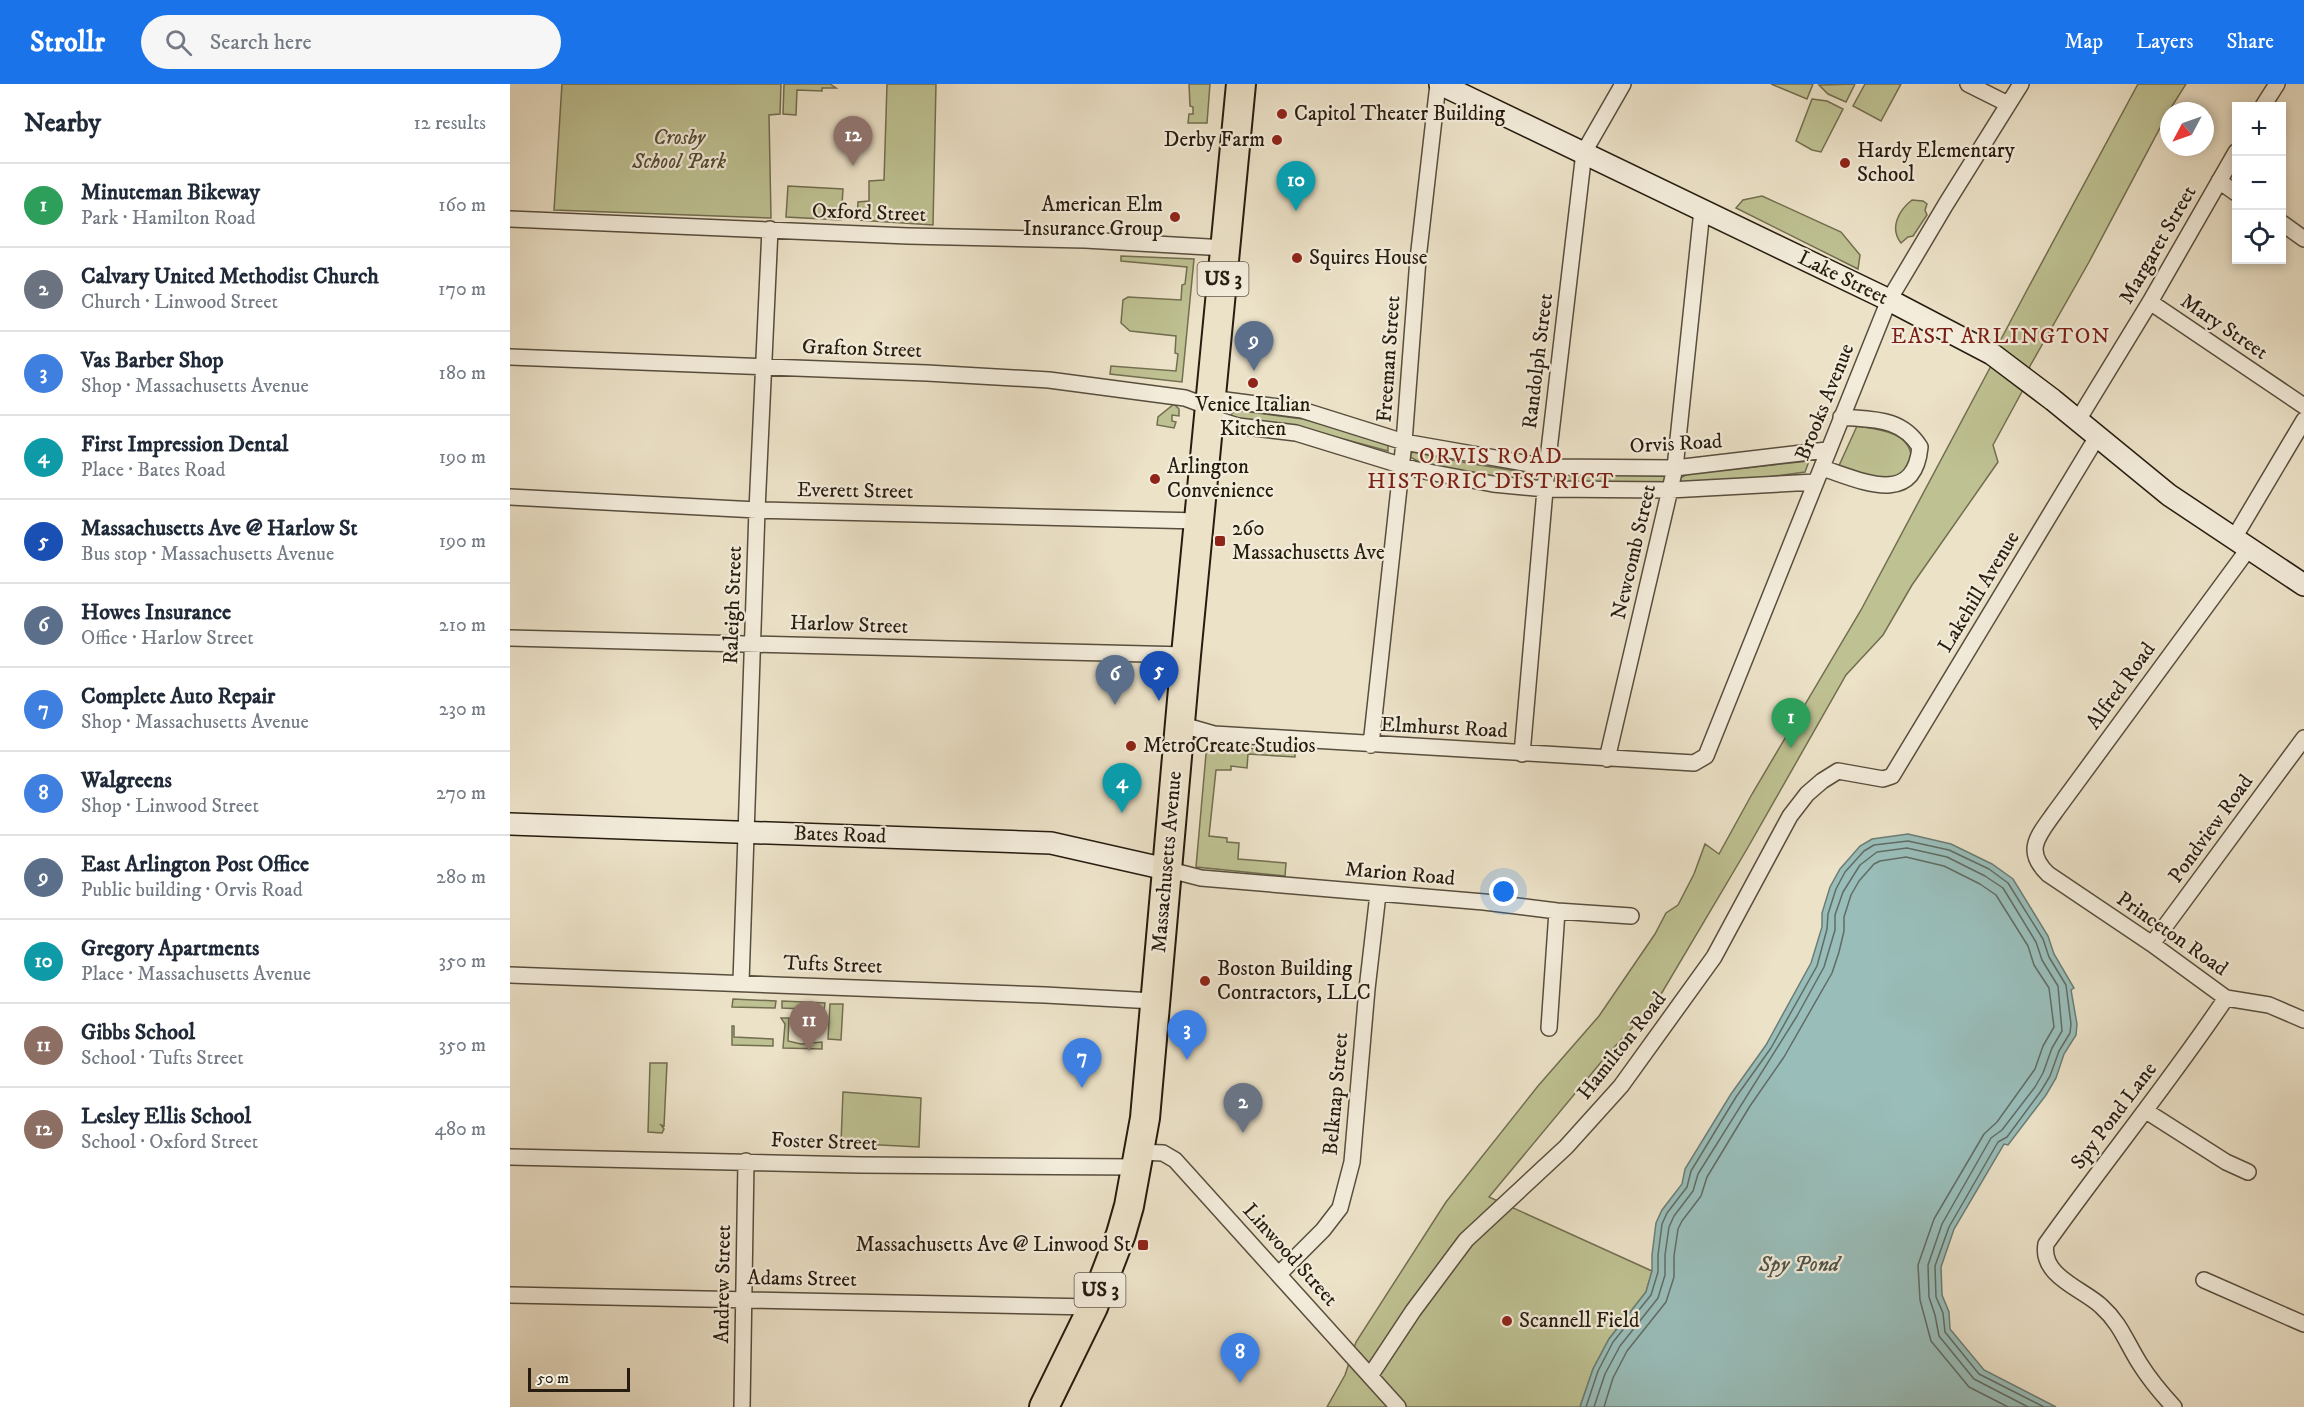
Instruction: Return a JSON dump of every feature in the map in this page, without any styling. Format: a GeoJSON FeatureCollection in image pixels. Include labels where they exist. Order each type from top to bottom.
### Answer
{"type":"FeatureCollection","features":[{"type":"Feature","properties":{"kind":"highway","name":"Massachusetts Avenue"},"geometry":{"type":"LineString","coordinates":[[1044,1407],[1093,1306],[1121,1234],[1130,1206],[1138,1159],[1144,1118],[1179,724],[1241,84]]}},
{"type":"Feature","properties":{"kind":"main road","name":"Lake Street"},"geometry":{"type":"LineString","coordinates":[[1439,84],[1888,300],[1998,358],[2169,495],[2304,585]]}},
{"type":"Feature","properties":{"kind":"main road","name":"Bates Road"},"geometry":{"type":"LineString","coordinates":[[510,824],[1051,843],[1166,869]]}},
{"type":"Feature","properties":{"kind":"street","name":"Freeman Street"},"geometry":{"type":"LineString","coordinates":[[1371,745],[1404,442],[1418,259],[1439,84]]}},
{"type":"Feature","properties":{"kind":"street"},"geometry":{"type":"LineString","coordinates":[[1584,152],[1623,84]]}},
{"type":"Feature","properties":{"kind":"street"},"geometry":{"type":"LineString","coordinates":[[1968,84],[2008,104]]}},
{"type":"Feature","properties":{"kind":"street","name":"Brooks Avenue"},"geometry":{"type":"LineString","coordinates":[[1706,756],[1888,300],[2021,84]]}},
{"type":"Feature","properties":{"kind":"street"},"geometry":{"type":"LineString","coordinates":[[2266,102],[2277,84]]}},
{"type":"Feature","properties":{"kind":"street","name":"Randolph Street"},"geometry":{"type":"LineString","coordinates":[[1522,754],[1546,489],[1546,467],[1584,152]]}},
{"type":"Feature","properties":{"kind":"street","name":"Margaret Street"},"geometry":{"type":"LineString","coordinates":[[2078,420],[2150,302],[2234,156]]}},
{"type":"Feature","properties":{"kind":"street"},"geometry":{"type":"LineString","coordinates":[[2219,181],[2232,190]]}},
{"type":"Feature","properties":{"kind":"street","name":"Newcomb Street"},"geometry":{"type":"LineString","coordinates":[[1607,759],[1675,468],[1702,210]]}},
{"type":"Feature","properties":{"kind":"street","name":"Oxford Street"},"geometry":{"type":"LineString","coordinates":[[510,219],[1085,240],[1226,248]]}},
{"type":"Feature","properties":{"kind":"street"},"geometry":{"type":"LineString","coordinates":[[2286,227],[2304,239]]}},
{"type":"Feature","properties":{"kind":"street","name":"Raleigh Street"},"geometry":{"type":"LineString","coordinates":[[741,982],[757,510],[770,229]]}},
{"type":"Feature","properties":{"kind":"street","name":"Mary Street"},"geometry":{"type":"LineString","coordinates":[[2150,302],[2304,406]]}},
{"type":"Feature","properties":{"kind":"street","name":"Grafton Street"},"geometry":{"type":"LineString","coordinates":[[510,357],[764,366],[1049,380],[1185,398],[1210,407]]}},
{"type":"Feature","properties":{"kind":"street","name":"Orvis Road"},"geometry":{"type":"LineString","coordinates":[[1210,407],[1302,410],[1404,442],[1546,467],[1675,468],[1827,450]]}},
{"type":"Feature","properties":{"kind":"street","name":"Orvis Road"},"geometry":{"type":"LineString","coordinates":[[1210,407],[1238,426],[1296,433],[1413,469],[1492,483],[1546,489],[1670,490],[1819,475],[1889,487],[1903,483],[1913,473],[1920,447],[1909,432],[1884,422],[1841,417]]}},
{"type":"Feature","properties":{"kind":"street","name":"Alfred Road"},"geometry":{"type":"LineString","coordinates":[[2034,852],[2035,841],[2241,543],[2304,420]]}},
{"type":"Feature","properties":{"kind":"street","name":"Lakehill Avenue"},"geometry":{"type":"LineString","coordinates":[[1897,770],[2097,437]]}},
{"type":"Feature","properties":{"kind":"street","name":"Everett Street"},"geometry":{"type":"LineString","coordinates":[[510,497],[757,510],[1199,521]]}},
{"type":"Feature","properties":{"kind":"street","name":"Harlow Street"},"geometry":{"type":"LineString","coordinates":[[510,638],[1186,655]]}},
{"type":"Feature","properties":{"kind":"street","name":"Elmhurst Road"},"geometry":{"type":"LineString","coordinates":[[1179,724],[1214,734],[1371,745],[1694,763],[1706,756]]}},
{"type":"Feature","properties":{"kind":"street","name":"Pondview Road"},"geometry":{"type":"LineString","coordinates":[[2152,944],[2304,738]]}},
{"type":"Feature","properties":{"kind":"street","name":"Hamilton Road"},"geometry":{"type":"LineString","coordinates":[[1370,1376],[1413,1311],[1466,1240],[1566,1147],[1622,1086],[1714,957],[1790,816],[1807,794],[1838,771],[1888,779],[1897,770]]}},
{"type":"Feature","properties":{"kind":"street","name":"Princeton Road"},"geometry":{"type":"LineString","coordinates":[[2034,852],[2040,866],[2048,874],[2152,944],[2226,999],[2269,1005],[2304,1020]]}},
{"type":"Feature","properties":{"kind":"street","name":"Marion Road"},"geometry":{"type":"LineString","coordinates":[[1166,869],[1201,878],[1631,916]]}},
{"type":"Feature","properties":{"kind":"street","name":"Belknap Street"},"geometry":{"type":"LineString","coordinates":[[1279,1274],[1323,1230],[1340,1208],[1352,1162],[1367,988],[1378,894]]}},
{"type":"Feature","properties":{"kind":"street"},"geometry":{"type":"LineString","coordinates":[[1549,1029],[1557,911]]}},
{"type":"Feature","properties":{"kind":"street","name":"Tufts Street"},"geometry":{"type":"LineString","coordinates":[[510,975],[741,982],[1154,1001]]}},
{"type":"Feature","properties":{"kind":"street","name":"Spy Pond Lane"},"geometry":{"type":"LineString","coordinates":[[2174,1407],[2154,1386],[2117,1322],[2099,1304],[2055,1272],[2045,1252],[2046,1244],[2106,1161],[2146,1111],[2226,999]]}},
{"type":"Feature","properties":{"kind":"street"},"geometry":{"type":"LineString","coordinates":[[2146,1111],[2226,1162],[2248,1172]]}},
{"type":"Feature","properties":{"kind":"street","name":"Linwood Street"},"geometry":{"type":"LineString","coordinates":[[1138,1159],[1163,1153],[1175,1160],[1398,1407]]}},
{"type":"Feature","properties":{"kind":"street","name":"Foster Street"},"geometry":{"type":"LineString","coordinates":[[510,1157],[860,1165],[1138,1159]]}},
{"type":"Feature","properties":{"kind":"street","name":"Andrew Street"},"geometry":{"type":"LineString","coordinates":[[742,1407],[746,1161]]}},
{"type":"Feature","properties":{"kind":"street"},"geometry":{"type":"LineString","coordinates":[[2204,1280],[2304,1324]]}},
{"type":"Feature","properties":{"kind":"street","name":"Adams Street"},"geometry":{"type":"LineString","coordinates":[[510,1295],[1093,1306]]}},
{"type":"Feature","properties":{"kind":"green space","name":"Crosby School Park"},"geometry":{"type":"Polygon","coordinates":[[[562,84],[781,84],[780,114],[769,115],[771,218],[554,210],[562,84]]]}},
{"type":"Feature","properties":{"kind":"green space"},"geometry":{"type":"Polygon","coordinates":[[[784,84],[830,84],[836,88],[822,88],[822,91],[797,90],[796,115],[783,114],[784,84]]]}},
{"type":"Feature","properties":{"kind":"green space"},"geometry":{"type":"Polygon","coordinates":[[[887,84],[936,84],[933,225],[857,220],[858,202],[869,201],[869,181],[884,180],[887,84]]]}},
{"type":"Feature","properties":{"kind":"green space"},"geometry":{"type":"Polygon","coordinates":[[[1189,84],[1210,84],[1207,123],[1188,123],[1189,114],[1193,114],[1193,107],[1190,106],[1189,84]]]}},
{"type":"Feature","properties":{"kind":"green space"},"geometry":{"type":"Polygon","coordinates":[[[1771,84],[1813,84],[1807,99],[1771,84]]]}},
{"type":"Feature","properties":{"kind":"green space"},"geometry":{"type":"Polygon","coordinates":[[[1855,84],[1846,102],[1828,94],[1819,85],[1855,84]]]}},
{"type":"Feature","properties":{"kind":"green space"},"geometry":{"type":"Polygon","coordinates":[[[1865,84],[1901,84],[1881,121],[1853,106],[1865,84]]]}},
{"type":"Feature","properties":{"kind":"green space"},"geometry":{"type":"Polygon","coordinates":[[[2138,84],[2186,84],[2175,102],[2160,102],[2160,128],[2089,262],[2030,366],[2024,388],[1993,445],[1998,462],[1912,585],[1883,635],[1846,675],[1657,1001],[1607,1055],[1489,1197],[1652,1271],[1646,1292],[1609,1339],[1593,1369],[1580,1407],[1327,1407],[1345,1375],[1356,1342],[1446,1202],[1538,1086],[1599,1016],[1655,934],[1666,913],[1678,905],[1694,874],[1705,844],[1719,854],[1861,610],[1992,364],[1999,343],[2138,84]]]}},
{"type":"Feature","properties":{"kind":"green space"},"geometry":{"type":"Polygon","coordinates":[[[1812,99],[1827,101],[1843,109],[1821,152],[1796,141],[1812,99]]]}},
{"type":"Feature","properties":{"kind":"green space"},"geometry":{"type":"Polygon","coordinates":[[[788,186],[843,189],[841,220],[786,217],[788,186]]]}},
{"type":"Feature","properties":{"kind":"green space"},"geometry":{"type":"Polygon","coordinates":[[[1762,196],[1841,232],[1860,255],[1858,269],[1736,208],[1743,200],[1762,196]]]}},
{"type":"Feature","properties":{"kind":"green space"},"geometry":{"type":"Polygon","coordinates":[[[1912,200],[1923,201],[1927,204],[1925,210],[1927,215],[1913,236],[1901,243],[1897,237],[1897,220],[1912,200]]]}},
{"type":"Feature","properties":{"kind":"green space"},"geometry":{"type":"Polygon","coordinates":[[[1121,256],[1194,259],[1182,382],[1110,374],[1111,366],[1176,371],[1178,354],[1175,353],[1176,336],[1130,331],[1121,323],[1123,300],[1128,297],[1181,300],[1187,267],[1121,261],[1121,256]]]}},
{"type":"Feature","properties":{"kind":"green space"},"geometry":{"type":"Polygon","coordinates":[[[1174,404],[1179,409],[1179,416],[1172,415],[1172,421],[1176,422],[1174,428],[1157,425],[1158,417],[1174,404]]]}},
{"type":"Feature","properties":{"kind":"green space"},"geometry":{"type":"Polygon","coordinates":[[[1235,410],[1303,419],[1388,443],[1388,451],[1310,430],[1233,419],[1231,415],[1235,410]]]}},
{"type":"Feature","properties":{"kind":"green space"},"geometry":{"type":"Polygon","coordinates":[[[1857,426],[1881,430],[1904,441],[1911,455],[1909,469],[1896,481],[1837,470],[1857,426]]]}},
{"type":"Feature","properties":{"kind":"green space"},"geometry":{"type":"Polygon","coordinates":[[[1412,452],[1536,474],[1535,479],[1511,479],[1425,465],[1410,457],[1412,452]]]}},
{"type":"Feature","properties":{"kind":"green space"},"geometry":{"type":"Polygon","coordinates":[[[1809,461],[1805,472],[1753,479],[1681,483],[1680,478],[1688,474],[1809,461]]]}},
{"type":"Feature","properties":{"kind":"green space"},"geometry":{"type":"Polygon","coordinates":[[[1559,474],[1665,476],[1665,485],[1558,482],[1556,478],[1559,474]]]}},
{"type":"Feature","properties":{"kind":"green space"},"geometry":{"type":"Polygon","coordinates":[[[1215,745],[1295,753],[1295,757],[1248,754],[1247,768],[1231,766],[1231,770],[1216,770],[1209,836],[1227,838],[1227,842],[1239,843],[1238,859],[1286,863],[1285,876],[1196,867],[1206,754],[1209,747],[1215,745]]]}},
{"type":"Feature","properties":{"kind":"green space"},"geometry":{"type":"Polygon","coordinates":[[[733,999],[776,1001],[775,1008],[732,1007],[733,999]]]}},
{"type":"Feature","properties":{"kind":"green space"},"geometry":{"type":"Polygon","coordinates":[[[782,1001],[825,1003],[824,1010],[782,1008],[782,1001]]]}},
{"type":"Feature","properties":{"kind":"green space"},"geometry":{"type":"Polygon","coordinates":[[[830,1004],[843,1004],[841,1040],[828,1039],[830,1004]]]}},
{"type":"Feature","properties":{"kind":"green space"},"geometry":{"type":"Polygon","coordinates":[[[781,1018],[789,1018],[788,1041],[801,1044],[822,1042],[822,1049],[783,1048],[785,1024],[781,1018]]]}},
{"type":"Feature","properties":{"kind":"green space"},"geometry":{"type":"Polygon","coordinates":[[[732,1026],[734,1026],[734,1037],[773,1039],[773,1046],[732,1045],[732,1026]]]}},
{"type":"Feature","properties":{"kind":"green space"},"geometry":{"type":"Polygon","coordinates":[[[650,1063],[667,1063],[662,1133],[648,1132],[650,1063]]]}},
{"type":"Feature","properties":{"kind":"green space"},"geometry":{"type":"Polygon","coordinates":[[[843,1092],[921,1098],[919,1147],[841,1143],[843,1092]]]}},
{"type":"Feature","properties":{"kind":"water","name":"Spy Pond"},"geometry":{"type":"Polygon","coordinates":[[[1908,834],[1951,844],[1992,864],[2013,879],[2048,936],[2054,954],[2074,988],[2071,990],[2077,1024],[2076,1035],[2064,1054],[2056,1078],[2008,1145],[2004,1144],[1954,1229],[1941,1267],[1942,1295],[1949,1312],[1950,1329],[1984,1370],[2056,1407],[1580,1407],[1593,1369],[1609,1339],[1646,1292],[1652,1271],[1656,1223],[1662,1210],[1682,1184],[1685,1169],[1731,1094],[1766,1045],[1811,963],[1822,927],[1822,913],[1830,887],[1840,869],[1860,846],[1872,839],[1908,834]]]}},
{"type":"Feature","properties":{"kind":"place","name":"Capitol Theater Building"},"geometry":{"type":"Point","coordinates":[1282,114]}},
{"type":"Feature","properties":{"kind":"place","name":"Derby Farm"},"geometry":{"type":"Point","coordinates":[1277,140]}},
{"type":"Feature","properties":{"kind":"place","name":"Hardy Elementary School"},"geometry":{"type":"Point","coordinates":[1845,163]}},
{"type":"Feature","properties":{"kind":"place","name":"Lesley Ellis School"},"geometry":{"type":"Point","coordinates":[853,166]}},
{"type":"Feature","properties":{"kind":"place","name":"Gregory Apartments"},"geometry":{"type":"Point","coordinates":[1296,211]}},
{"type":"Feature","properties":{"kind":"place","name":"American Elm Insurance Group"},"geometry":{"type":"Point","coordinates":[1175,217]}},
{"type":"Feature","properties":{"kind":"place","name":"Squires House"},"geometry":{"type":"Point","coordinates":[1297,258]}},
{"type":"Feature","properties":{"kind":"place","name":"East Arlington Post Office"},"geometry":{"type":"Point","coordinates":[1254,371]}},
{"type":"Feature","properties":{"kind":"place","name":"Venice Italian Kitchen"},"geometry":{"type":"Point","coordinates":[1253,383]}},
{"type":"Feature","properties":{"kind":"place","name":"Arlington Convenience"},"geometry":{"type":"Point","coordinates":[1155,479]}},
{"type":"Feature","properties":{"kind":"place","name":"260 Massachusetts Ave"},"geometry":{"type":"Point","coordinates":[1220,541]}},
{"type":"Feature","properties":{"kind":"place","name":"Massachusetts Ave @ Harlow St"},"geometry":{"type":"Point","coordinates":[1159,701]}},
{"type":"Feature","properties":{"kind":"place","name":"Howes Insurance"},"geometry":{"type":"Point","coordinates":[1115,705]}},
{"type":"Feature","properties":{"kind":"place","name":"MetroCreate Studios"},"geometry":{"type":"Point","coordinates":[1131,746]}},
{"type":"Feature","properties":{"kind":"place","name":"Minuteman Bikeway"},"geometry":{"type":"Point","coordinates":[1791,748]}},
{"type":"Feature","properties":{"kind":"place","name":"First Impression Dental"},"geometry":{"type":"Point","coordinates":[1122,813]}},
{"type":"Feature","properties":{"kind":"place","name":"Boston Building Contractors, LLC"},"geometry":{"type":"Point","coordinates":[1205,981]}},
{"type":"Feature","properties":{"kind":"place","name":"Gibbs School"},"geometry":{"type":"Point","coordinates":[809,1051]}},
{"type":"Feature","properties":{"kind":"place","name":"Vas Barber Shop"},"geometry":{"type":"Point","coordinates":[1187,1060]}},
{"type":"Feature","properties":{"kind":"place","name":"Complete Auto Repair"},"geometry":{"type":"Point","coordinates":[1082,1088]}},
{"type":"Feature","properties":{"kind":"place","name":"Calvary United Methodist Church"},"geometry":{"type":"Point","coordinates":[1243,1133]}},
{"type":"Feature","properties":{"kind":"place","name":"Massachusetts Ave @ Linwood St"},"geometry":{"type":"Point","coordinates":[1143,1245]}},
{"type":"Feature","properties":{"kind":"place","name":"Scannell Field"},"geometry":{"type":"Point","coordinates":[1507,1321]}},
{"type":"Feature","properties":{"kind":"place","name":"Walgreens"},"geometry":{"type":"Point","coordinates":[1240,1383]}},
{"type":"Feature","properties":{"kind":"district","name":"EAST ARLINGTON"},"geometry":{"type":"Point","coordinates":[2001,336]}},
{"type":"Feature","properties":{"kind":"district","name":"ORVIS ROAD HISTORIC DISTRICT"},"geometry":{"type":"Point","coordinates":[1491,468]}}]}
